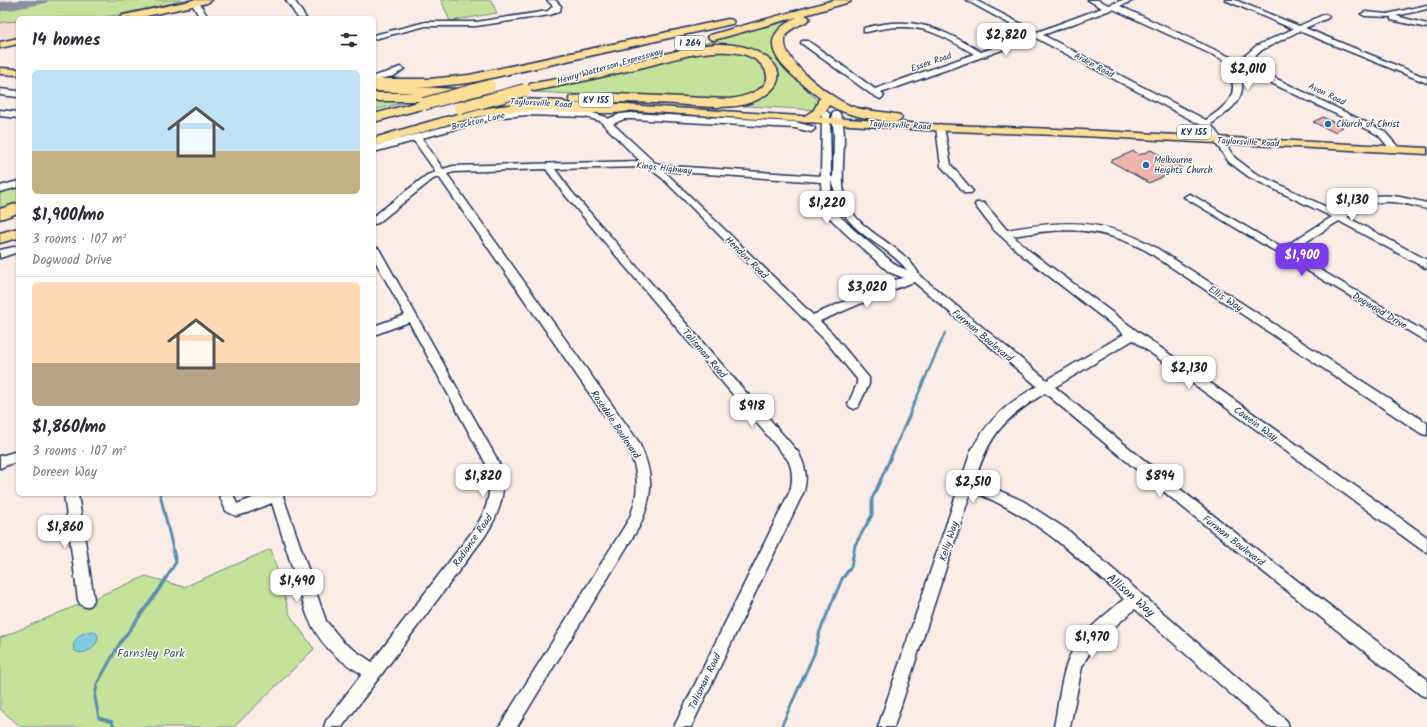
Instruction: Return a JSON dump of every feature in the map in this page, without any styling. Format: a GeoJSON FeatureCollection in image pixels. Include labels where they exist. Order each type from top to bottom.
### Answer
{"type":"FeatureCollection","features":[{"type":"Feature","properties":{"kind":"highway","name":"Henry Watterson Expressway"},"geometry":{"type":"LineString","coordinates":[[376,117],[808,0]]}},
{"type":"Feature","properties":{"kind":"highway","name":"Henry Watterson Expressway"},"geometry":{"type":"LineString","coordinates":[[376,131],[846,0]]}},
{"type":"Feature","properties":{"kind":"highway"},"geometry":{"type":"LineString","coordinates":[[823,116],[813,91],[787,63],[780,53],[778,42],[781,34],[787,27],[800,20],[854,0]]}},
{"type":"Feature","properties":{"kind":"highway"},"geometry":{"type":"LineString","coordinates":[[376,83],[424,84],[469,79],[728,22]]}},
{"type":"Feature","properties":{"kind":"highway"},"geometry":{"type":"LineString","coordinates":[[529,89],[580,79],[697,50],[713,48],[740,50],[755,55],[766,62],[773,79],[762,92],[751,98],[732,102],[711,103],[596,97],[575,99]]}},
{"type":"Feature","properties":{"kind":"highway"},"geometry":{"type":"LineString","coordinates":[[804,80],[830,100],[841,106],[868,114],[895,118]]}},
{"type":"Feature","properties":{"kind":"highway"},"geometry":{"type":"LineString","coordinates":[[376,95],[436,97]]}},
{"type":"Feature","properties":{"kind":"highway"},"geometry":{"type":"LineString","coordinates":[[376,112],[395,107],[424,104]]}},
{"type":"Feature","properties":{"kind":"highway"},"geometry":{"type":"LineString","coordinates":[[376,141],[496,109],[522,107],[599,110],[625,108]]}},
{"type":"Feature","properties":{"kind":"highway"},"geometry":{"type":"LineString","coordinates":[[0,214],[16,209]]}},
{"type":"Feature","properties":{"kind":"highway"},"geometry":{"type":"LineString","coordinates":[[0,221],[16,217]]}},
{"type":"Feature","properties":{"kind":"highway"},"geometry":{"type":"LineString","coordinates":[[0,238],[16,234]]}},
{"type":"Feature","properties":{"kind":"highway"},"geometry":{"type":"LineString","coordinates":[[0,242],[16,238]]}},
{"type":"Feature","properties":{"kind":"main road"},"geometry":{"type":"LineString","coordinates":[[133,16],[207,0]]}},
{"type":"Feature","properties":{"kind":"main road"},"geometry":{"type":"LineString","coordinates":[[0,45],[16,41]]}},
{"type":"Feature","properties":{"kind":"main road"},"geometry":{"type":"LineString","coordinates":[[0,65],[16,66]]}},
{"type":"Feature","properties":{"kind":"main road"},"geometry":{"type":"LineString","coordinates":[[0,71],[16,72]]}},
{"type":"Feature","properties":{"kind":"main road","name":"Taylorsville Road"},"geometry":{"type":"LineString","coordinates":[[376,88],[575,99],[823,116],[940,127],[1217,137]]}},
{"type":"Feature","properties":{"kind":"main road","name":"Taylorsville Road"},"geometry":{"type":"LineString","coordinates":[[436,97],[625,108],[895,118],[1217,137],[1392,145],[1427,143]]}},
{"type":"Feature","properties":{"kind":"main road","name":"Taylorsville Road"},"geometry":{"type":"LineString","coordinates":[[1392,145],[1427,151]]}},
{"type":"Feature","properties":{"kind":"street"},"geometry":{"type":"LineString","coordinates":[[290,0],[301,16]]}},
{"type":"Feature","properties":{"kind":"street"},"geometry":{"type":"LineString","coordinates":[[376,37],[406,32],[430,24],[482,23],[545,14],[556,10],[557,6],[551,0]]}},
{"type":"Feature","properties":{"kind":"street","name":"Arden Road"},"geometry":{"type":"LineString","coordinates":[[970,0],[1206,124],[1217,137],[1232,160],[1252,175],[1339,217],[1427,265]]}},
{"type":"Feature","properties":{"kind":"street","name":"Avon Road"},"geometry":{"type":"LineString","coordinates":[[1092,0],[1242,65],[1374,128],[1382,133],[1392,145]]}},
{"type":"Feature","properties":{"kind":"street","name":"Essex Road"},"geometry":{"type":"LineString","coordinates":[[804,43],[877,94],[1130,0]]}},
{"type":"Feature","properties":{"kind":"street"},"geometry":{"type":"LineString","coordinates":[[1229,0],[1427,81]]}},
{"type":"Feature","properties":{"kind":"street"},"geometry":{"type":"LineString","coordinates":[[195,2],[203,16]]}},
{"type":"Feature","properties":{"kind":"street"},"geometry":{"type":"LineString","coordinates":[[1387,16],[1427,7]]}},
{"type":"Feature","properties":{"kind":"street"},"geometry":{"type":"LineString","coordinates":[[1365,14],[1387,16],[1427,26]]}},
{"type":"Feature","properties":{"kind":"street"},"geometry":{"type":"LineString","coordinates":[[1236,78],[1242,65],[1259,48],[1325,16]]}},
{"type":"Feature","properties":{"kind":"street"},"geometry":{"type":"LineString","coordinates":[[867,30],[878,27],[900,25],[931,29],[944,33],[981,55]]}},
{"type":"Feature","properties":{"kind":"street"},"geometry":{"type":"LineString","coordinates":[[1206,124],[1224,111],[1234,100],[1238,87],[1236,78],[1228,67],[1212,52]]}},
{"type":"Feature","properties":{"kind":"street"},"geometry":{"type":"LineString","coordinates":[[376,78],[391,74],[400,69]]}},
{"type":"Feature","properties":{"kind":"street"},"geometry":{"type":"LineString","coordinates":[[0,92],[16,94]]}},
{"type":"Feature","properties":{"kind":"street","name":"Brockton Lane"},"geometry":{"type":"LineString","coordinates":[[376,148],[486,118],[521,112],[586,114],[596,116],[607,123]]}},
{"type":"Feature","properties":{"kind":"street"},"geometry":{"type":"LineString","coordinates":[[0,113],[16,115]]}},
{"type":"Feature","properties":{"kind":"street","name":"Taylorsville Road"},"geometry":{"type":"LineString","coordinates":[[607,123],[623,116],[631,116],[795,125],[823,116]]}},
{"type":"Feature","properties":{"kind":"street","name":"Furman Boulevard"},"geometry":{"type":"LineString","coordinates":[[823,116],[827,206],[836,218],[893,269],[916,278],[1148,473],[1245,550],[1427,689]]}},
{"type":"Feature","properties":{"kind":"street","name":"Furman Boulevard"},"geometry":{"type":"LineString","coordinates":[[823,116],[839,180],[840,197],[849,214],[860,225],[907,263],[916,278]]}},
{"type":"Feature","properties":{"kind":"street","name":"Hendon Road"},"geometry":{"type":"LineString","coordinates":[[607,123],[653,167],[665,176],[828,336],[863,378],[863,384],[854,404]]}},
{"type":"Feature","properties":{"kind":"street"},"geometry":{"type":"LineString","coordinates":[[940,127],[946,166],[968,191]]}},
{"type":"Feature","properties":{"kind":"street","name":"Rosedale Boulevard"},"geometry":{"type":"LineString","coordinates":[[416,137],[633,445],[641,461],[645,480],[642,504],[634,523],[507,727]]}},
{"type":"Feature","properties":{"kind":"street","name":"Kings Highway"},"geometry":{"type":"LineString","coordinates":[[442,172],[453,169],[643,164],[653,167],[839,180]]}},
{"type":"Feature","properties":{"kind":"street","name":"Talisman Road"},"geometry":{"type":"LineString","coordinates":[[548,167],[568,193],[793,456],[799,470],[799,484],[796,491],[682,727]]}},
{"type":"Feature","properties":{"kind":"street"},"geometry":{"type":"LineString","coordinates":[[376,219],[430,177],[442,172]]}},
{"type":"Feature","properties":{"kind":"street"},"geometry":{"type":"LineString","coordinates":[[0,189],[16,185]]}},
{"type":"Feature","properties":{"kind":"street","name":"Dogwood Drive"},"geometry":{"type":"LineString","coordinates":[[1189,197],[1427,338]]}},
{"type":"Feature","properties":{"kind":"street"},"geometry":{"type":"LineString","coordinates":[[1283,252],[1363,203],[1373,200],[1395,200],[1427,206]]}},
{"type":"Feature","properties":{"kind":"street","name":"Cawein Way"},"geometry":{"type":"LineString","coordinates":[[980,205],[997,227],[1027,254],[1133,334],[1427,545]]}},
{"type":"Feature","properties":{"kind":"street","name":"Ellis Way"},"geometry":{"type":"LineString","coordinates":[[1005,234],[1081,226],[1104,229],[1128,237],[1151,249],[1427,430]]}},
{"type":"Feature","properties":{"kind":"street"},"geometry":{"type":"LineString","coordinates":[[0,254],[16,250]]}},
{"type":"Feature","properties":{"kind":"street","name":"Radiance Road"},"geometry":{"type":"LineString","coordinates":[[332,727],[480,532],[494,509],[497,496],[497,479],[492,463],[376,253]]}},
{"type":"Feature","properties":{"kind":"street"},"geometry":{"type":"LineString","coordinates":[[812,320],[916,278]]}},
{"type":"Feature","properties":{"kind":"street"},"geometry":{"type":"LineString","coordinates":[[376,330],[411,316]]}},
{"type":"Feature","properties":{"kind":"street","name":"Kelly Way"},"geometry":{"type":"LineString","coordinates":[[886,727],[978,451],[990,431],[1005,414],[1045,387],[1133,334]]}},
{"type":"Feature","properties":{"kind":"street"},"geometry":{"type":"LineString","coordinates":[[0,462],[16,457]]}},
{"type":"Feature","properties":{"kind":"street","name":"Allison Way"},"geometry":{"type":"LineString","coordinates":[[967,483],[1019,505],[1041,518],[1064,536],[1281,727]]}},
{"type":"Feature","properties":{"kind":"street"},"geometry":{"type":"LineString","coordinates":[[71,496],[86,600]]}},
{"type":"Feature","properties":{"kind":"street"},"geometry":{"type":"LineString","coordinates":[[227,496],[231,507],[236,510],[246,508],[272,496]]}},
{"type":"Feature","properties":{"kind":"street"},"geometry":{"type":"LineString","coordinates":[[277,496],[315,615],[321,629],[340,652],[373,672]]}},
{"type":"Feature","properties":{"kind":"street"},"geometry":{"type":"LineString","coordinates":[[1062,727],[1077,657],[1091,639],[1135,598]]}},
{"type":"Feature","properties":{"kind":"shaded area"},"geometry":{"type":"Polygon","coordinates":[[[0,0],[193,0],[126,16],[16,16],[16,37],[0,38],[0,0]]]}},
{"type":"Feature","properties":{"kind":"green space"},"geometry":{"type":"Polygon","coordinates":[[[48,0],[187,0],[111,16],[16,16],[16,21],[3,22],[0,24],[0,11],[48,0]]]}},
{"type":"Feature","properties":{"kind":"green space"},"geometry":{"type":"Polygon","coordinates":[[[441,0],[491,0],[497,13],[450,21],[441,0]]]}},
{"type":"Feature","properties":{"kind":"green space"},"geometry":{"type":"Polygon","coordinates":[[[792,19],[782,26],[775,35],[772,44],[774,53],[780,63],[820,103],[817,110],[730,105],[773,84],[758,55],[689,48],[792,19]]]}},
{"type":"Feature","properties":{"kind":"green space"},"geometry":{"type":"Polygon","coordinates":[[[729,50],[755,57],[768,71],[766,83],[757,92],[742,97],[713,101],[534,92],[690,54],[729,50]]]}},
{"type":"Feature","properties":{"kind":"green space"},"geometry":{"type":"Polygon","coordinates":[[[376,98],[414,100],[376,110],[376,98]]]}},
{"type":"Feature","properties":{"kind":"green space"},"geometry":{"type":"Polygon","coordinates":[[[16,186],[16,206],[0,210],[0,190],[16,186]]]}},
{"type":"Feature","properties":{"kind":"green space","name":"Farnsley Park"},"geometry":{"type":"Polygon","coordinates":[[[271,549],[290,615],[314,649],[234,727],[21,727],[0,709],[0,638],[146,576],[184,587],[271,549]]]}},
{"type":"Feature","properties":{"kind":"water"},"geometry":{"type":"Polygon","coordinates":[[[94,631],[98,635],[98,639],[90,650],[82,653],[74,650],[74,642],[79,636],[86,632],[94,631]]]}},
{"type":"Feature","properties":{"kind":"building","name":"Church of Christ"},"geometry":{"type":"Polygon","coordinates":[[[1323,117],[1343,127],[1334,132],[1313,122],[1323,117]]]}},
{"type":"Feature","properties":{"kind":"building","name":"Melbourne Heights Church"},"geometry":{"type":"Polygon","coordinates":[[[1151,150],[1182,168],[1149,183],[1110,161],[1134,151],[1139,155],[1151,150]]]}},
{"type":"Feature","properties":{"kind":"waterway"},"geometry":{"type":"LineString","coordinates":[[909,415],[945,333]]}},
{"type":"Feature","properties":{"kind":"waterway"},"geometry":{"type":"LineString","coordinates":[[781,727],[814,654],[820,631],[842,579],[851,567],[855,545],[872,515],[872,499],[910,414]]}},
{"type":"Feature","properties":{"kind":"waterway"},"geometry":{"type":"LineString","coordinates":[[114,727],[112,722],[99,718],[95,698],[97,684],[120,643],[158,591],[176,562],[160,496]]}},
{"type":"Feature","properties":{"kind":"taxiway"},"geometry":{"type":"LineString","coordinates":[[0,6],[9,6],[41,0]]}},
{"type":"Feature","properties":{"kind":"place","name":"Church of Christ"},"geometry":{"type":"Point","coordinates":[1328,124]}},
{"type":"Feature","properties":{"kind":"place","name":"Melbourne Heights Church"},"geometry":{"type":"Point","coordinates":[1146,165]}}]}
